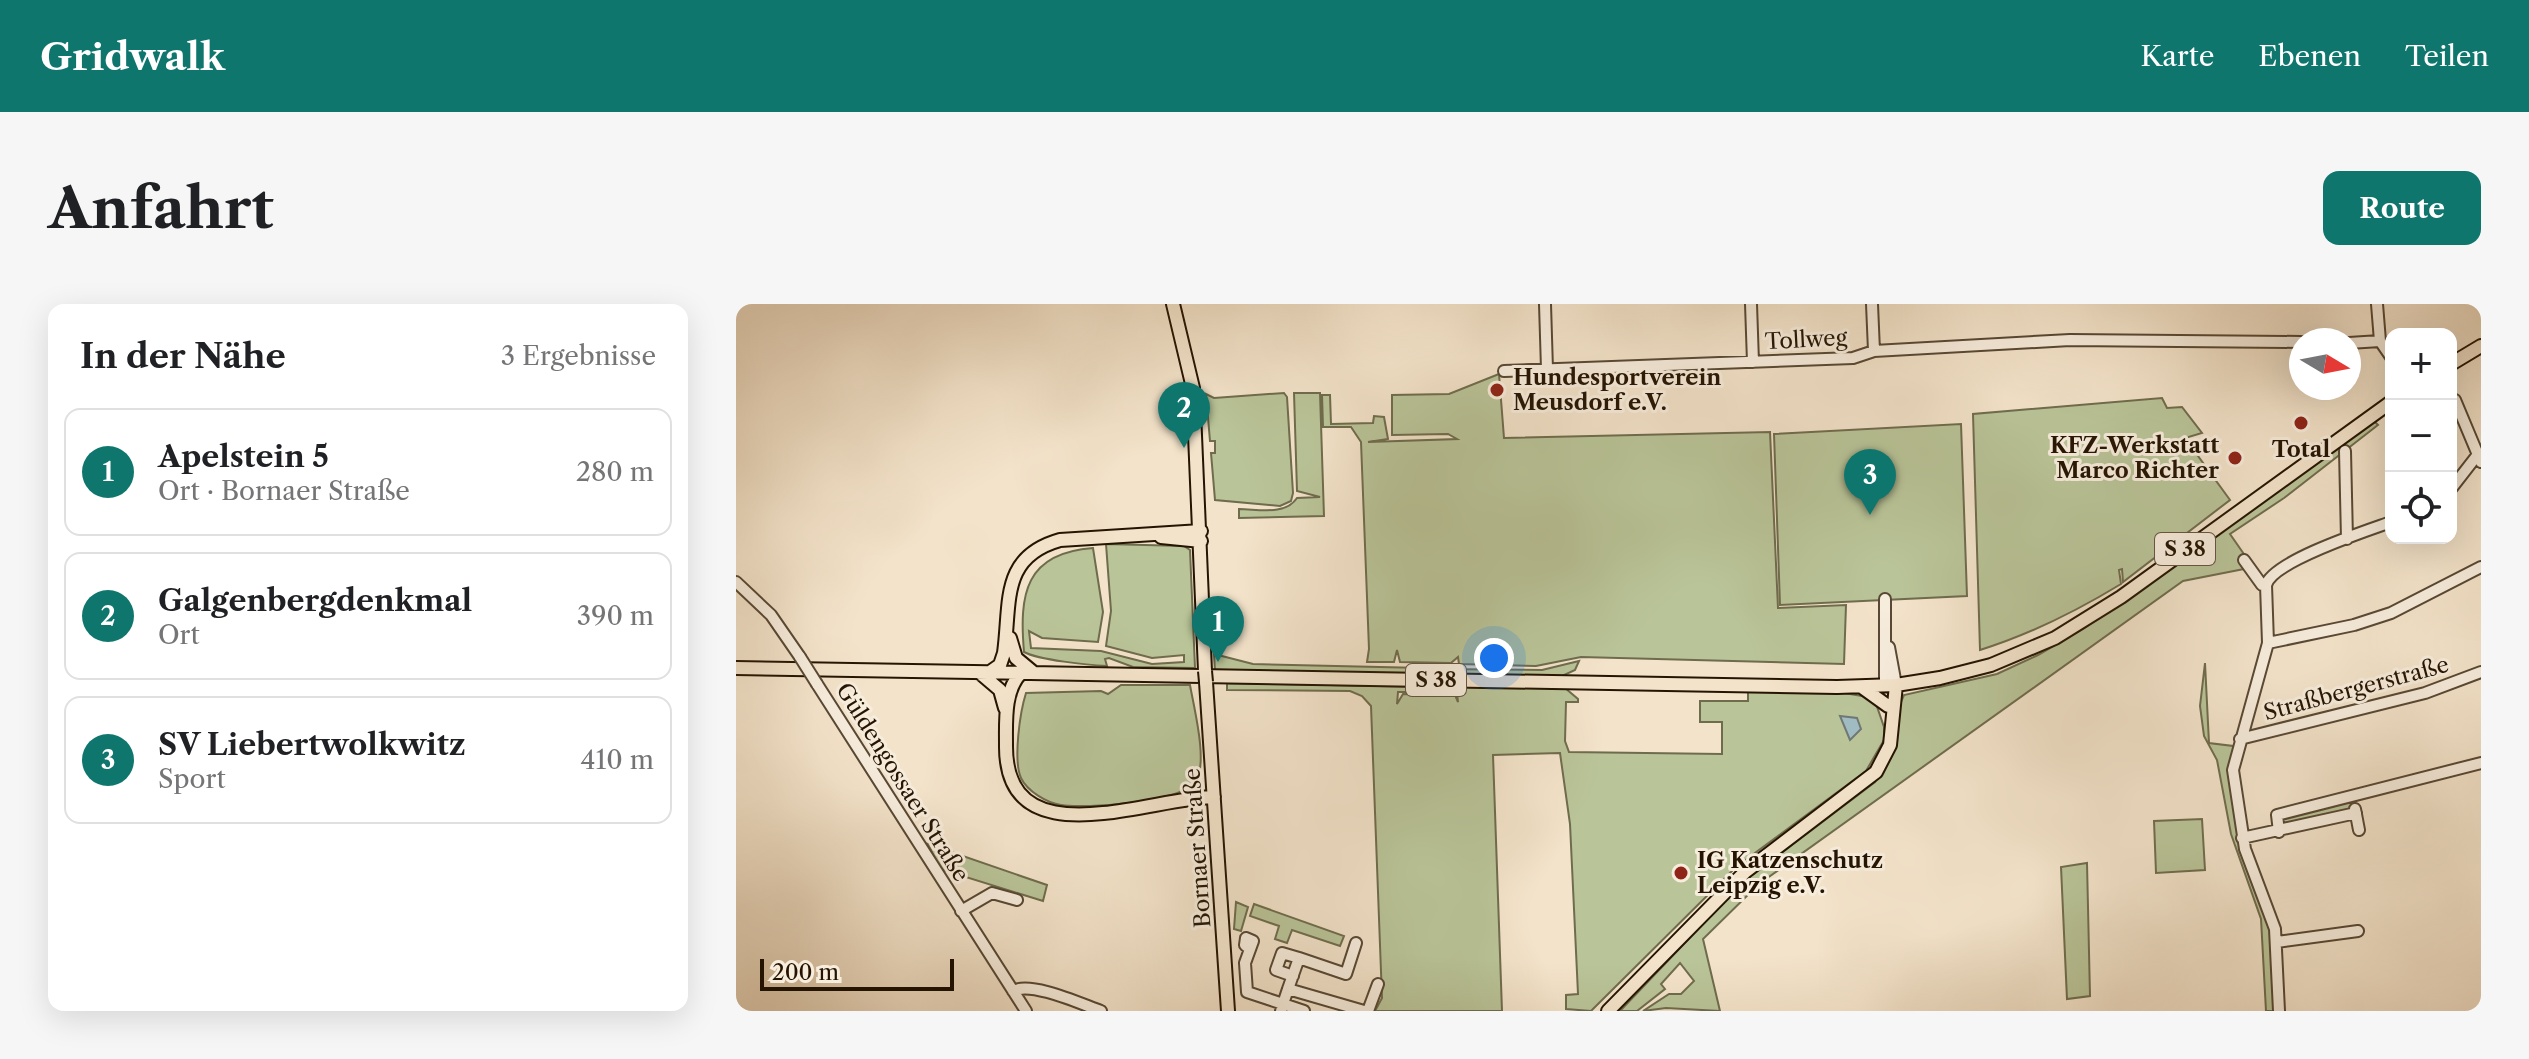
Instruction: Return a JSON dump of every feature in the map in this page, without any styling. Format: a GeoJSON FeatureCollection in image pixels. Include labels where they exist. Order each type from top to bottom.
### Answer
{"type":"FeatureCollection","features":[{"type":"Feature","properties":{"kind":"main road","name":"Bornaer Straße"},"geometry":{"type":"LineString","coordinates":[[1173,304],[1193,388],[1211,768],[1228,1011]]}},
{"type":"Feature","properties":{"kind":"main road"},"geometry":{"type":"LineString","coordinates":[[2457,360],[2481,346]]}},
{"type":"Feature","properties":{"kind":"main road","name":"S 38"},"geometry":{"type":"LineString","coordinates":[[736,668],[1860,687],[1891,685],[1965,672],[2030,650],[2100,611],[2192,551],[2297,468],[2385,406]]}},
{"type":"Feature","properties":{"kind":"main road"},"geometry":{"type":"LineString","coordinates":[[1178,530],[1191,518],[1200,499]]}},
{"type":"Feature","properties":{"kind":"main road"},"geometry":{"type":"LineString","coordinates":[[1154,536],[1178,530],[1201,536]]}},
{"type":"Feature","properties":{"kind":"main road"},"geometry":{"type":"LineString","coordinates":[[1006,719],[1000,690],[984,672],[1003,660],[1009,594],[1014,574],[1025,557],[1043,545],[1060,540],[1201,536]]}},
{"type":"Feature","properties":{"kind":"main road"},"geometry":{"type":"LineString","coordinates":[[1008,629],[1016,658],[1028,673],[1011,687],[1006,719],[1006,753],[1011,779],[1027,801],[1039,809],[1073,815],[1175,803],[1214,802]]}},
{"type":"Feature","properties":{"kind":"main road"},"geometry":{"type":"LineString","coordinates":[[1891,685],[1888,706],[1892,729]]}},
{"type":"Feature","properties":{"kind":"main road"},"geometry":{"type":"LineString","coordinates":[[1608,1011],[1745,872],[1866,782],[1886,755],[1892,729],[1891,685]]}},
{"type":"Feature","properties":{"kind":"main road"},"geometry":{"type":"LineString","coordinates":[[1860,687],[1888,706]]}},
{"type":"Feature","properties":{"kind":"main road"},"geometry":{"type":"LineString","coordinates":[[1195,797],[1211,768]]}},
{"type":"Feature","properties":{"kind":"main road"},"geometry":{"type":"LineString","coordinates":[[1175,803],[1195,797],[1214,802]]}},
{"type":"Feature","properties":{"kind":"street"},"geometry":{"type":"LineString","coordinates":[[1545,304],[1547,369]]}},
{"type":"Feature","properties":{"kind":"street"},"geometry":{"type":"LineString","coordinates":[[1751,304],[1753,362]]}},
{"type":"Feature","properties":{"kind":"street"},"geometry":{"type":"LineString","coordinates":[[1872,304],[1874,351]]}},
{"type":"Feature","properties":{"kind":"street"},"geometry":{"type":"LineString","coordinates":[[2377,304],[2380,341],[2385,348]]}},
{"type":"Feature","properties":{"kind":"street","name":"Tollweg"},"geometry":{"type":"LineString","coordinates":[[1504,371],[1853,358],[1874,351],[2070,340],[2289,342]]}},
{"type":"Feature","properties":{"kind":"street"},"geometry":{"type":"LineString","coordinates":[[2361,342],[2380,341]]}},
{"type":"Feature","properties":{"kind":"street"},"geometry":{"type":"LineString","coordinates":[[2457,404],[2480,456],[2457,482]]}},
{"type":"Feature","properties":{"kind":"street"},"geometry":{"type":"LineString","coordinates":[[2345,451],[2347,539]]}},
{"type":"Feature","properties":{"kind":"street"},"geometry":{"type":"LineString","coordinates":[[2279,1011],[2277,942],[2270,910],[2242,838],[2233,770],[2268,643],[2266,585],[2268,578],[2288,565],[2385,524]]}},
{"type":"Feature","properties":{"kind":"street"},"geometry":{"type":"LineString","coordinates":[[2244,560],[2262,585],[2266,585]]}},
{"type":"Feature","properties":{"kind":"street"},"geometry":{"type":"LineString","coordinates":[[2268,643],[2375,618],[2406,607],[2481,567]]}},
{"type":"Feature","properties":{"kind":"street","name":"Güldengossaer Straße"},"geometry":{"type":"LineString","coordinates":[[736,582],[771,615],[800,657],[1026,1011]]}},
{"type":"Feature","properties":{"kind":"street"},"geometry":{"type":"LineString","coordinates":[[1885,599],[1891,685]]}},
{"type":"Feature","properties":{"kind":"street","name":"Straßbergerstraße"},"geometry":{"type":"LineString","coordinates":[[2240,739],[2425,693],[2481,672]]}},
{"type":"Feature","properties":{"kind":"street"},"geometry":{"type":"LineString","coordinates":[[2279,832],[2277,815],[2481,763]]}},
{"type":"Feature","properties":{"kind":"street"},"geometry":{"type":"LineString","coordinates":[[2353,797],[2359,830]]}},
{"type":"Feature","properties":{"kind":"street"},"geometry":{"type":"LineString","coordinates":[[2242,838],[2356,813]]}},
{"type":"Feature","properties":{"kind":"street"},"geometry":{"type":"LineString","coordinates":[[961,911],[992,893],[1017,900]]}},
{"type":"Feature","properties":{"kind":"street"},"geometry":{"type":"LineString","coordinates":[[2277,942],[2358,931]]}},
{"type":"Feature","properties":{"kind":"street"},"geometry":{"type":"LineString","coordinates":[[1293,976],[1276,970],[1282,953],[1346,974],[1356,944]]}},
{"type":"Feature","properties":{"kind":"street"},"geometry":{"type":"LineString","coordinates":[[1250,949],[1245,963],[1247,992],[1282,1008],[1304,1011]]}},
{"type":"Feature","properties":{"kind":"street"},"geometry":{"type":"LineString","coordinates":[[1282,1008],[1299,958]]}},
{"type":"Feature","properties":{"kind":"street"},"geometry":{"type":"LineString","coordinates":[[1288,989],[1366,1011],[1378,984]]}},
{"type":"Feature","properties":{"kind":"street"},"geometry":{"type":"LineString","coordinates":[[1013,991],[1020,987],[1041,991],[1101,1011]]}},
{"type":"Feature","properties":{"kind":"green space"},"geometry":{"type":"Polygon","coordinates":[[[1499,374],[1504,438],[1770,432],[1778,608],[1846,605],[1844,664],[1581,657],[1536,666],[1459,664],[1458,657],[1451,663],[1400,662],[1397,650],[1394,662],[1367,662],[1361,442],[1351,427],[1323,427],[1322,395],[1330,395],[1331,424],[1373,423],[1374,416],[1384,417],[1388,439],[1368,442],[1457,439],[1448,434],[1392,435],[1392,395],[1449,394],[1499,374]]]}},
{"type":"Feature","properties":{"kind":"green space"},"geometry":{"type":"Polygon","coordinates":[[[1284,393],[1287,397],[1291,501],[1280,506],[1215,500],[1211,453],[1215,453],[1215,441],[1210,441],[1206,394],[1214,398],[1284,393]]]}},
{"type":"Feature","properties":{"kind":"green space"},"geometry":{"type":"Polygon","coordinates":[[[1294,393],[1320,393],[1324,516],[1239,518],[1239,509],[1278,509],[1292,504],[1297,498],[1320,497],[1297,491],[1294,393]]]}},
{"type":"Feature","properties":{"kind":"green space"},"geometry":{"type":"Polygon","coordinates":[[[2162,398],[2167,408],[2182,407],[2202,433],[2185,438],[2230,500],[2123,582],[2122,569],[2119,570],[2121,584],[2052,622],[1980,650],[1973,414],[2162,398]]]}},
{"type":"Feature","properties":{"kind":"green space"},"geometry":{"type":"Polygon","coordinates":[[[2373,420],[2378,425],[2284,498],[2230,534],[2246,557],[2240,562],[2244,569],[2183,581],[1759,884],[1703,939],[1720,1011],[1666,1008],[1643,1011],[1669,994],[1681,994],[1694,981],[1680,963],[1661,984],[1665,989],[1637,1011],[1620,1011],[1743,882],[1875,782],[1896,746],[1900,704],[1904,695],[1997,674],[2083,629],[2188,555],[2194,557],[2195,550],[2373,420]]]}},
{"type":"Feature","properties":{"kind":"green space"},"geometry":{"type":"Polygon","coordinates":[[[1961,424],[1967,596],[1780,605],[1774,434],[1961,424]]]}},
{"type":"Feature","properties":{"kind":"green space"},"geometry":{"type":"Polygon","coordinates":[[[1106,544],[1184,546],[1190,550],[1195,668],[1133,667],[1109,658],[1105,659],[1107,666],[1088,665],[1024,652],[1023,612],[1031,580],[1053,558],[1093,548],[1103,612],[1098,642],[1042,638],[1029,631],[1031,648],[1101,651],[1152,664],[1184,662],[1184,655],[1152,658],[1106,646],[1111,611],[1106,544]]]}},
{"type":"Feature","properties":{"kind":"green space"},"geometry":{"type":"Polygon","coordinates":[[[1214,654],[1253,664],[1423,668],[1426,674],[1215,671],[1214,654]]]}},
{"type":"Feature","properties":{"kind":"green space"},"geometry":{"type":"Polygon","coordinates":[[[1579,661],[1575,670],[1560,677],[1429,675],[1431,669],[1542,670],[1579,661]]]}},
{"type":"Feature","properties":{"kind":"green space"},"geometry":{"type":"Polygon","coordinates":[[[2205,663],[2209,743],[2233,746],[2232,798],[2238,834],[2270,917],[2274,1011],[2266,1011],[2261,919],[2231,834],[2217,760],[2204,736],[2200,706],[2205,663]]]}},
{"type":"Feature","properties":{"kind":"green space"},"geometry":{"type":"Polygon","coordinates":[[[1227,683],[1426,687],[1425,692],[1398,692],[1397,704],[1403,694],[1455,695],[1458,702],[1457,692],[1432,692],[1429,686],[1565,688],[1578,699],[1578,702],[1566,702],[1565,741],[1569,752],[1722,754],[1722,722],[1700,722],[1700,701],[1748,701],[1748,691],[1844,693],[1874,698],[1884,727],[1884,740],[1866,771],[1736,867],[1591,1011],[1566,1009],[1566,995],[1578,994],[1570,824],[1560,753],[1493,755],[1502,1011],[1375,1011],[1382,998],[1371,706],[1362,696],[1350,691],[1227,690],[1227,683]]]}},
{"type":"Feature","properties":{"kind":"green space"},"geometry":{"type":"Polygon","coordinates":[[[1121,685],[1190,685],[1201,761],[1196,781],[1173,794],[1111,805],[1061,805],[1033,792],[1021,778],[1017,748],[1026,693],[1101,691],[1108,694],[1121,685]]]}},
{"type":"Feature","properties":{"kind":"green space"},"geometry":{"type":"Polygon","coordinates":[[[2347,801],[2352,804],[2351,811],[2280,828],[2278,817],[2347,801]]]}},
{"type":"Feature","properties":{"kind":"green space"},"geometry":{"type":"Polygon","coordinates":[[[2202,819],[2205,870],[2156,873],[2154,821],[2202,819]]]}},
{"type":"Feature","properties":{"kind":"green space"},"geometry":{"type":"Polygon","coordinates":[[[928,844],[1047,885],[1043,901],[940,869],[928,844]]]}},
{"type":"Feature","properties":{"kind":"green space"},"geometry":{"type":"Polygon","coordinates":[[[2087,863],[2090,996],[2067,999],[2061,867],[2087,863]]]}},
{"type":"Feature","properties":{"kind":"green space"},"geometry":{"type":"Polygon","coordinates":[[[1236,902],[1248,907],[1241,931],[1234,929],[1236,902]]]}},
{"type":"Feature","properties":{"kind":"green space"},"geometry":{"type":"Polygon","coordinates":[[[1254,904],[1344,936],[1340,946],[1292,930],[1287,943],[1275,939],[1279,926],[1250,916],[1254,904]]]}},
{"type":"Feature","properties":{"kind":"water"},"geometry":{"type":"Polygon","coordinates":[[[1840,716],[1857,718],[1861,729],[1850,740],[1840,716]]]}},
{"type":"Feature","properties":{"kind":"place","name":"Hundesportverein Meusdorf e.V."},"geometry":{"type":"Point","coordinates":[1497,390]}},
{"type":"Feature","properties":{"kind":"place","name":"Total"},"geometry":{"type":"Point","coordinates":[2301,423]}},
{"type":"Feature","properties":{"kind":"place","name":"Galgenbergdenkmal"},"geometry":{"type":"Point","coordinates":[1184,448]}},
{"type":"Feature","properties":{"kind":"place","name":"KFZ-Werkstatt Marco Richter"},"geometry":{"type":"Point","coordinates":[2235,458]}},
{"type":"Feature","properties":{"kind":"place","name":"SV Liebertwolkwitz"},"geometry":{"type":"Point","coordinates":[1870,515]}},
{"type":"Feature","properties":{"kind":"place","name":"Apelstein 5"},"geometry":{"type":"Point","coordinates":[1218,662]}},
{"type":"Feature","properties":{"kind":"place","name":"IG Katzenschutz Leipzig e.V."},"geometry":{"type":"Point","coordinates":[1681,873]}}]}
